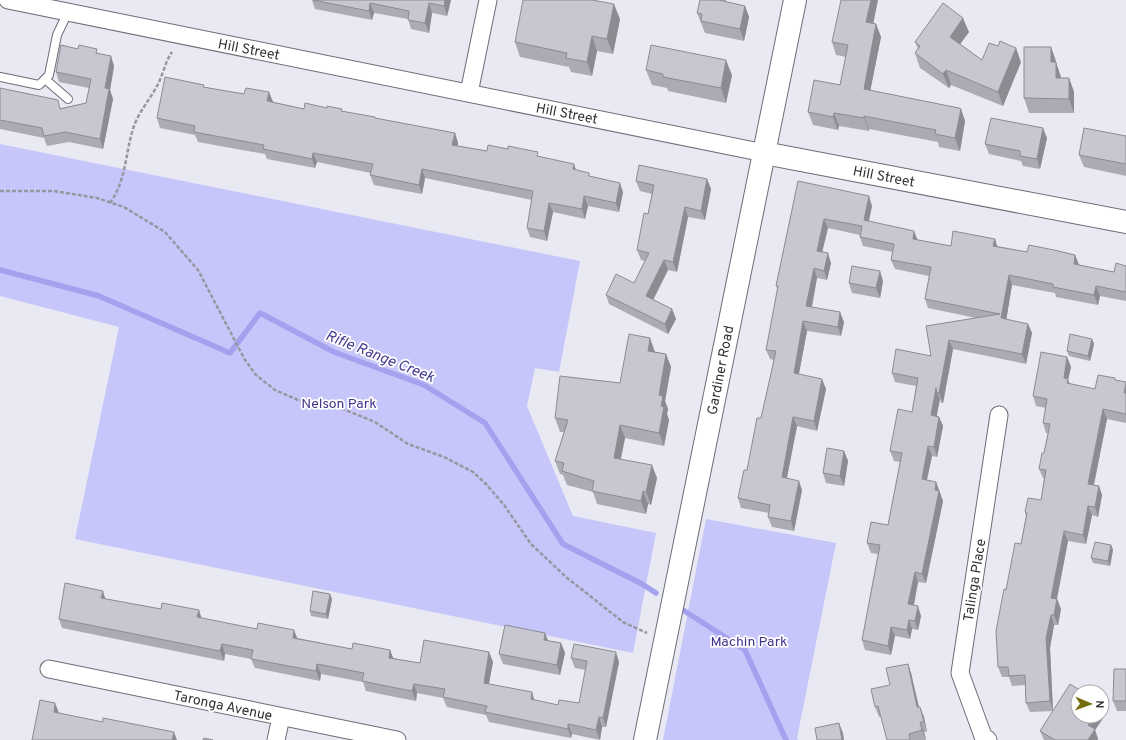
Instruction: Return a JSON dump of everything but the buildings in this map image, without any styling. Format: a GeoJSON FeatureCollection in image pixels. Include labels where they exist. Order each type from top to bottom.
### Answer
{"type":"FeatureCollection","features":[{"type":"Feature","properties":{"kind":"street"},"geometry":{"type":"LineString","coordinates":[[469,93],[488,0]]}},
{"type":"Feature","properties":{"kind":"street","name":"Gardiner Road"},"geometry":{"type":"LineString","coordinates":[[645,740],[796,0]]}},
{"type":"Feature","properties":{"kind":"street","name":"Hill Street"},"geometry":{"type":"LineString","coordinates":[[14,1],[764,153],[1126,222]]}},
{"type":"Feature","properties":{"kind":"street","name":"Talinga Place"},"geometry":{"type":"LineString","coordinates":[[988,740],[983,736],[960,673],[1000,415]]}},
{"type":"Feature","properties":{"kind":"street","name":"Taronga Avenue"},"geometry":{"type":"LineString","coordinates":[[49,669],[397,740]]}},
{"type":"Feature","properties":{"kind":"street"},"geometry":{"type":"LineString","coordinates":[[276,740],[281,717]]}},
{"type":"Feature","properties":{"kind":"lane"},"geometry":{"type":"LineString","coordinates":[[0,77],[39,84],[45,80],[49,75],[57,35],[68,12]]}},
{"type":"Feature","properties":{"kind":"lane"},"geometry":{"type":"LineString","coordinates":[[45,80],[68,99]]}},
{"type":"Feature","properties":{"kind":"path"},"geometry":{"type":"LineString","coordinates":[[110,203],[117,193],[134,125],[157,86],[169,56],[185,36]]}},
{"type":"Feature","properties":{"kind":"path"},"geometry":{"type":"LineString","coordinates":[[0,191],[54,191],[97,198],[124,207],[165,232],[198,270],[224,322],[245,360],[256,375],[275,390],[298,400],[343,409],[374,422],[408,444],[444,457],[473,472],[486,484],[504,505],[532,544],[566,577],[623,622],[665,641]]}},
{"type":"Feature","properties":{"kind":"green space","name":"Nelson Park"},"geometry":{"type":"Polygon","coordinates":[[[0,144],[580,261],[559,372],[535,368],[527,406],[573,516],[656,533],[633,653],[75,539],[119,327],[0,296],[0,144]]]}},
{"type":"Feature","properties":{"kind":"green space","name":"Machin Park"},"geometry":{"type":"Polygon","coordinates":[[[706,519],[836,543],[797,738],[799,740],[663,740],[706,519]]]}},
{"type":"Feature","properties":{"kind":"waterway","name":"Rifle Range Creek"},"geometry":{"type":"LineString","coordinates":[[0,270],[99,296],[230,353],[260,313],[334,352],[424,385],[485,423],[563,544],[642,584],[656,593]]}},
{"type":"Feature","properties":{"kind":"waterway","name":"Rifle Range Creek"},"geometry":{"type":"LineString","coordinates":[[683,610],[745,650],[786,740]]}}]}
